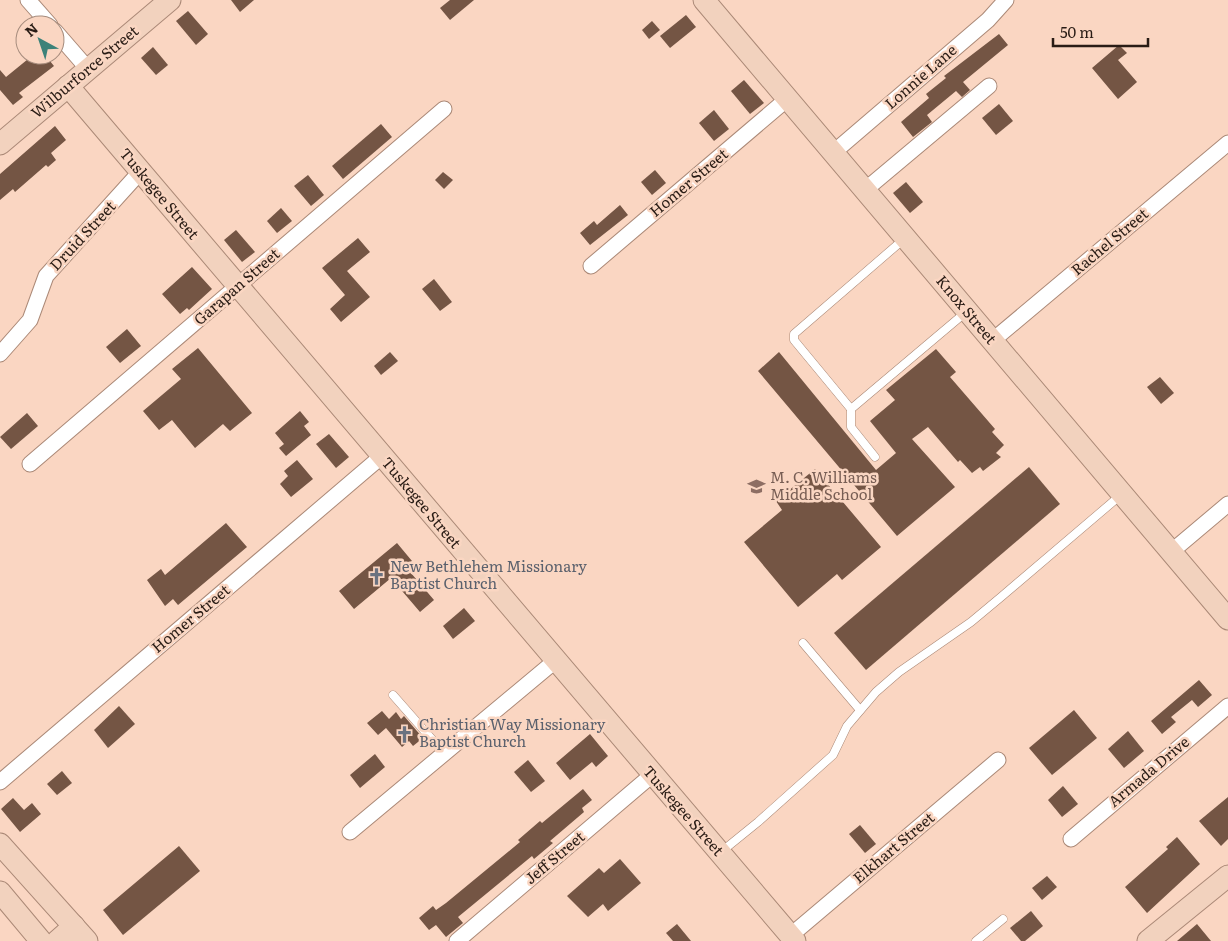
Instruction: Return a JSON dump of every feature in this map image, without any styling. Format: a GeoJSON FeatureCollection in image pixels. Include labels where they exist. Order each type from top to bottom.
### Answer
{"type":"FeatureCollection","features":[{"type":"Feature","properties":{"kind":"street"},"geometry":{"type":"LineString","coordinates":[[28,0],[41,15]]}},
{"type":"Feature","properties":{"kind":"street","name":"Wilburforce Street"},"geometry":{"type":"LineString","coordinates":[[0,144],[170,0]]}},
{"type":"Feature","properties":{"kind":"street","name":"Knox Street"},"geometry":{"type":"LineString","coordinates":[[704,0],[786,100],[834,152],[864,190],[1228,619]]}},
{"type":"Feature","properties":{"kind":"street","name":"Lonnie Lane"},"geometry":{"type":"LineString","coordinates":[[834,152],[988,20],[1006,0]]}},
{"type":"Feature","properties":{"kind":"street"},"geometry":{"type":"LineString","coordinates":[[65,43],[88,69]]}},
{"type":"Feature","properties":{"kind":"street","name":"Tuskegee Street"},"geometry":{"type":"LineString","coordinates":[[68,86],[792,938]]}},
{"type":"Feature","properties":{"kind":"street"},"geometry":{"type":"LineString","coordinates":[[864,190],[989,86]]}},
{"type":"Feature","properties":{"kind":"street","name":"Homer Street"},"geometry":{"type":"LineString","coordinates":[[591,266],[786,100]]}},
{"type":"Feature","properties":{"kind":"street","name":"Garapan Street"},"geometry":{"type":"LineString","coordinates":[[30,464],[444,109]]}},
{"type":"Feature","properties":{"kind":"street","name":"Rachel Street"},"geometry":{"type":"LineString","coordinates":[[992,341],[1228,143]]}},
{"type":"Feature","properties":{"kind":"street","name":"Druid Street"},"geometry":{"type":"LineString","coordinates":[[0,354],[30,320],[46,276],[140,172]]}},
{"type":"Feature","properties":{"kind":"street","name":"Homer Street"},"geometry":{"type":"LineString","coordinates":[[0,782],[382,456]]}},
{"type":"Feature","properties":{"kind":"street"},"geometry":{"type":"LineString","coordinates":[[1171,552],[1228,504]]}},
{"type":"Feature","properties":{"kind":"street"},"geometry":{"type":"LineString","coordinates":[[350,832],[555,661]]}},
{"type":"Feature","properties":{"kind":"street","name":"Armada Drive"},"geometry":{"type":"LineString","coordinates":[[1071,839],[1228,706]]}},
{"type":"Feature","properties":{"kind":"street","name":"Elkhart Street"},"geometry":{"type":"LineString","coordinates":[[792,938],[998,760]]}},
{"type":"Feature","properties":{"kind":"street","name":"Jeff Street"},"geometry":{"type":"LineString","coordinates":[[457,941],[652,775]]}},
{"type":"Feature","properties":{"kind":"street"},"geometry":{"type":"LineString","coordinates":[[0,844],[80,934],[57,941]]}},
{"type":"Feature","properties":{"kind":"street"},"geometry":{"type":"LineString","coordinates":[[1148,941],[1228,876]]}},
{"type":"Feature","properties":{"kind":"street"},"geometry":{"type":"LineString","coordinates":[[0,892],[42,941]]}},
{"type":"Feature","properties":{"kind":"lane"},"geometry":{"type":"LineString","coordinates":[[875,456],[851,426],[851,409],[794,340],[794,334],[905,238]]}},
{"type":"Feature","properties":{"kind":"lane"},"geometry":{"type":"LineString","coordinates":[[851,409],[967,311]]}},
{"type":"Feature","properties":{"kind":"lane"},"geometry":{"type":"LineString","coordinates":[[719,853],[758,822],[833,755],[846,726],[899,672],[971,622],[1122,494]]}},
{"type":"Feature","properties":{"kind":"lane"},"geometry":{"type":"LineString","coordinates":[[803,643],[860,710]]}},
{"type":"Feature","properties":{"kind":"lane"},"geometry":{"type":"LineString","coordinates":[[393,695],[444,753]]}},
{"type":"Feature","properties":{"kind":"lane"},"geometry":{"type":"LineString","coordinates":[[976,941],[1003,919]]}},
{"type":"Feature","properties":{"kind":"building"},"geometry":{"type":"Polygon","coordinates":[[[231,0],[254,0],[240,12],[231,0]]]}},
{"type":"Feature","properties":{"kind":"building"},"geometry":{"type":"Polygon","coordinates":[[[450,0],[474,0],[450,20],[440,8],[450,0]]]}},
{"type":"Feature","properties":{"kind":"building"},"geometry":{"type":"Polygon","coordinates":[[[188,11],[208,34],[196,45],[176,21],[188,11]]]}},
{"type":"Feature","properties":{"kind":"building"},"geometry":{"type":"Polygon","coordinates":[[[686,15],[696,27],[670,48],[660,36],[686,15]]]}},
{"type":"Feature","properties":{"kind":"building"},"geometry":{"type":"Polygon","coordinates":[[[652,21],[660,30],[649,39],[642,30],[652,21]]]}},
{"type":"Feature","properties":{"kind":"building"},"geometry":{"type":"Polygon","coordinates":[[[999,34],[1008,45],[963,82],[970,90],[962,97],[956,91],[927,115],[932,122],[913,137],[901,122],[929,98],[926,94],[946,78],[944,76],[999,34]]]}},
{"type":"Feature","properties":{"kind":"building"},"geometry":{"type":"Polygon","coordinates":[[[1119,45],[1127,53],[1118,60],[1137,82],[1118,99],[1092,68],[1119,45]]]}},
{"type":"Feature","properties":{"kind":"building"},"geometry":{"type":"Polygon","coordinates":[[[153,47],[168,65],[156,75],[141,58],[153,47]]]}},
{"type":"Feature","properties":{"kind":"building"},"geometry":{"type":"Polygon","coordinates":[[[21,65],[54,66],[19,93],[23,97],[13,105],[0,90],[0,70],[6,77],[21,65]]]}},
{"type":"Feature","properties":{"kind":"building"},"geometry":{"type":"Polygon","coordinates":[[[744,80],[764,103],[750,114],[731,91],[744,80]]]}},
{"type":"Feature","properties":{"kind":"building"},"geometry":{"type":"Polygon","coordinates":[[[999,104],[1013,121],[996,135],[982,118],[999,104]]]}},
{"type":"Feature","properties":{"kind":"building"},"geometry":{"type":"Polygon","coordinates":[[[714,110],[729,129],[714,141],[699,123],[714,110]]]}},
{"type":"Feature","properties":{"kind":"building"},"geometry":{"type":"Polygon","coordinates":[[[381,124],[392,137],[343,179],[332,166],[381,124]]]}},
{"type":"Feature","properties":{"kind":"building"},"geometry":{"type":"Polygon","coordinates":[[[55,126],[66,140],[51,153],[56,160],[48,167],[46,165],[15,192],[13,189],[0,200],[0,174],[55,126]]]}},
{"type":"Feature","properties":{"kind":"building"},"geometry":{"type":"Polygon","coordinates":[[[655,170],[666,183],[652,195],[641,182],[655,170]]]}},
{"type":"Feature","properties":{"kind":"building"},"geometry":{"type":"Polygon","coordinates":[[[443,172],[453,180],[444,189],[435,180],[443,172]]]}},
{"type":"Feature","properties":{"kind":"building"},"geometry":{"type":"Polygon","coordinates":[[[308,175],[324,195],[311,206],[294,186],[308,175]]]}},
{"type":"Feature","properties":{"kind":"building"},"geometry":{"type":"Polygon","coordinates":[[[906,182],[923,202],[910,213],[893,193],[906,182]]]}},
{"type":"Feature","properties":{"kind":"building"},"geometry":{"type":"Polygon","coordinates":[[[620,205],[628,215],[590,245],[580,233],[594,221],[597,225],[620,205]]]}},
{"type":"Feature","properties":{"kind":"building"},"geometry":{"type":"Polygon","coordinates":[[[281,208],[292,221],[277,233],[267,221],[281,208]]]}},
{"type":"Feature","properties":{"kind":"building"},"geometry":{"type":"Polygon","coordinates":[[[236,230],[255,252],[242,262],[224,240],[236,230]]]}},
{"type":"Feature","properties":{"kind":"building"},"geometry":{"type":"Polygon","coordinates":[[[358,238],[370,252],[347,271],[370,297],[341,322],[330,309],[345,295],[322,268],[358,238]]]}},
{"type":"Feature","properties":{"kind":"building"},"geometry":{"type":"Polygon","coordinates":[[[192,267],[212,289],[189,310],[187,308],[180,314],[162,294],[192,267]]]}},
{"type":"Feature","properties":{"kind":"building"},"geometry":{"type":"Polygon","coordinates":[[[434,279],[452,302],[440,311],[422,289],[434,279]]]}},
{"type":"Feature","properties":{"kind":"building"},"geometry":{"type":"Polygon","coordinates":[[[127,329],[141,346],[120,363],[106,347],[127,329]]]}},
{"type":"Feature","properties":{"kind":"building"},"geometry":{"type":"Polygon","coordinates":[[[198,348],[252,413],[230,431],[223,424],[195,448],[172,420],[159,430],[143,411],[181,379],[172,369],[198,348]]]}},
{"type":"Feature","properties":{"kind":"building"},"geometry":{"type":"Polygon","coordinates":[[[936,349],[956,372],[950,377],[995,429],[992,432],[1004,445],[996,453],[1001,457],[983,471],[980,467],[972,473],[960,460],[958,462],[928,427],[912,439],[955,487],[897,536],[758,371],[779,352],[876,470],[896,453],[870,421],[895,400],[886,390],[936,349]]]}},
{"type":"Feature","properties":{"kind":"building"},"geometry":{"type":"Polygon","coordinates":[[[390,352],[398,361],[381,375],[374,366],[390,352]]]}},
{"type":"Feature","properties":{"kind":"building"},"geometry":{"type":"Polygon","coordinates":[[[1160,377],[1174,393],[1161,404],[1147,387],[1160,377]]]}},
{"type":"Feature","properties":{"kind":"building"},"geometry":{"type":"Polygon","coordinates":[[[300,411],[309,422],[304,426],[311,435],[286,456],[279,448],[284,444],[275,433],[300,411]]]}},
{"type":"Feature","properties":{"kind":"building"},"geometry":{"type":"Polygon","coordinates":[[[27,413],[38,426],[11,449],[0,437],[27,413]]]}},
{"type":"Feature","properties":{"kind":"building"},"geometry":{"type":"Polygon","coordinates":[[[329,434],[349,457],[336,468],[316,444],[329,434]]]}},
{"type":"Feature","properties":{"kind":"building"},"geometry":{"type":"Polygon","coordinates":[[[297,460],[313,479],[291,497],[280,484],[288,476],[284,471],[297,460]]]}},
{"type":"Feature","properties":{"kind":"building"},"geometry":{"type":"Polygon","coordinates":[[[1029,467],[1060,504],[866,670],[834,633],[1029,467]]]}},
{"type":"Feature","properties":{"kind":"building"},"geometry":{"type":"Polygon","coordinates":[[[815,469],[881,547],[842,580],[837,574],[798,607],[744,542],[782,510],[776,501],[815,469]]]}},
{"type":"Feature","properties":{"kind":"building"},"geometry":{"type":"Polygon","coordinates":[[[226,523],[247,547],[178,605],[173,599],[165,606],[147,580],[161,569],[165,575],[226,523]]]}},
{"type":"Feature","properties":{"kind":"building","name":"New Bethlehem Missionary Baptist Church"},"geometry":{"type":"Polygon","coordinates":[[[397,543],[412,561],[405,566],[434,600],[420,612],[391,578],[354,609],[339,591],[397,543]]]}},
{"type":"Feature","properties":{"kind":"building"},"geometry":{"type":"Polygon","coordinates":[[[464,608],[475,621],[453,639],[443,626],[464,608]]]}},
{"type":"Feature","properties":{"kind":"building"},"geometry":{"type":"Polygon","coordinates":[[[1199,680],[1212,695],[1198,707],[1192,700],[1171,717],[1176,722],[1162,734],[1151,721],[1199,680]]]}},
{"type":"Feature","properties":{"kind":"building"},"geometry":{"type":"Polygon","coordinates":[[[119,706],[135,724],[108,748],[94,730],[119,706]]]}},
{"type":"Feature","properties":{"kind":"building"},"geometry":{"type":"Polygon","coordinates":[[[1074,710],[1097,738],[1052,775],[1029,748],[1074,710]]]}},
{"type":"Feature","properties":{"kind":"building","name":"Christian Way Missionary Baptist Church"},"geometry":{"type":"Polygon","coordinates":[[[382,711],[389,719],[396,712],[401,719],[404,716],[423,738],[413,746],[409,741],[402,747],[386,728],[378,735],[367,723],[382,711]]]}},
{"type":"Feature","properties":{"kind":"building"},"geometry":{"type":"Polygon","coordinates":[[[1128,731],[1144,751],[1124,768],[1108,749],[1128,731]]]}},
{"type":"Feature","properties":{"kind":"building"},"geometry":{"type":"Polygon","coordinates":[[[590,734],[608,756],[596,767],[592,762],[570,780],[556,763],[590,734]]]}},
{"type":"Feature","properties":{"kind":"building"},"geometry":{"type":"Polygon","coordinates":[[[375,754],[385,767],[360,788],[350,775],[375,754]]]}},
{"type":"Feature","properties":{"kind":"building"},"geometry":{"type":"Polygon","coordinates":[[[528,760],[545,781],[531,792],[514,772],[528,760]]]}},
{"type":"Feature","properties":{"kind":"building"},"geometry":{"type":"Polygon","coordinates":[[[62,771],[72,783],[57,795],[47,784],[62,771]]]}},
{"type":"Feature","properties":{"kind":"building"},"geometry":{"type":"Polygon","coordinates":[[[1063,786],[1078,804],[1062,817],[1048,800],[1063,786]]]}},
{"type":"Feature","properties":{"kind":"building"},"geometry":{"type":"Polygon","coordinates":[[[583,789],[592,800],[582,808],[584,812],[550,841],[553,843],[534,859],[532,856],[458,917],[463,923],[446,937],[436,925],[429,930],[419,918],[433,906],[436,910],[446,903],[520,842],[518,840],[540,821],[542,823],[583,789]]]}},
{"type":"Feature","properties":{"kind":"building"},"geometry":{"type":"Polygon","coordinates":[[[1228,797],[1228,839],[1221,846],[1199,821],[1228,797]]]}},
{"type":"Feature","properties":{"kind":"building"},"geometry":{"type":"Polygon","coordinates":[[[13,798],[24,810],[32,803],[41,814],[20,832],[1,809],[13,798]]]}},
{"type":"Feature","properties":{"kind":"building"},"geometry":{"type":"Polygon","coordinates":[[[860,825],[876,844],[865,853],[849,834],[860,825]]]}},
{"type":"Feature","properties":{"kind":"building"},"geometry":{"type":"Polygon","coordinates":[[[1177,837],[1200,864],[1147,913],[1125,887],[1168,849],[1166,847],[1177,837]]]}},
{"type":"Feature","properties":{"kind":"building"},"geometry":{"type":"Polygon","coordinates":[[[179,846],[200,871],[123,935],[103,910],[179,846]]]}},
{"type":"Feature","properties":{"kind":"building"},"geometry":{"type":"Polygon","coordinates":[[[620,859],[641,883],[608,911],[603,904],[588,917],[567,896],[599,868],[604,873],[620,859]]]}},
{"type":"Feature","properties":{"kind":"building"},"geometry":{"type":"Polygon","coordinates":[[[1047,876],[1057,887],[1042,900],[1032,888],[1047,876]]]}},
{"type":"Feature","properties":{"kind":"building"},"geometry":{"type":"Polygon","coordinates":[[[1031,911],[1043,926],[1025,941],[1021,941],[1010,928],[1031,911]]]}},
{"type":"Feature","properties":{"kind":"building"},"geometry":{"type":"Polygon","coordinates":[[[677,924],[691,941],[673,941],[666,933],[677,924]]]}},
{"type":"Feature","properties":{"kind":"building"},"geometry":{"type":"Polygon","coordinates":[[[1197,924],[1211,941],[1177,941],[1197,924]]]}},
{"type":"Feature","properties":{"kind":"place","name":"M. C. Williams Middle School"},"geometry":{"type":"Point","coordinates":[756,487]}},
{"type":"Feature","properties":{"kind":"place","name":"New Bethlehem Missionary Baptist Church"},"geometry":{"type":"Point","coordinates":[376,576]}},
{"type":"Feature","properties":{"kind":"place","name":"Christian Way Missionary Baptist Church"},"geometry":{"type":"Point","coordinates":[405,734]}}]}
